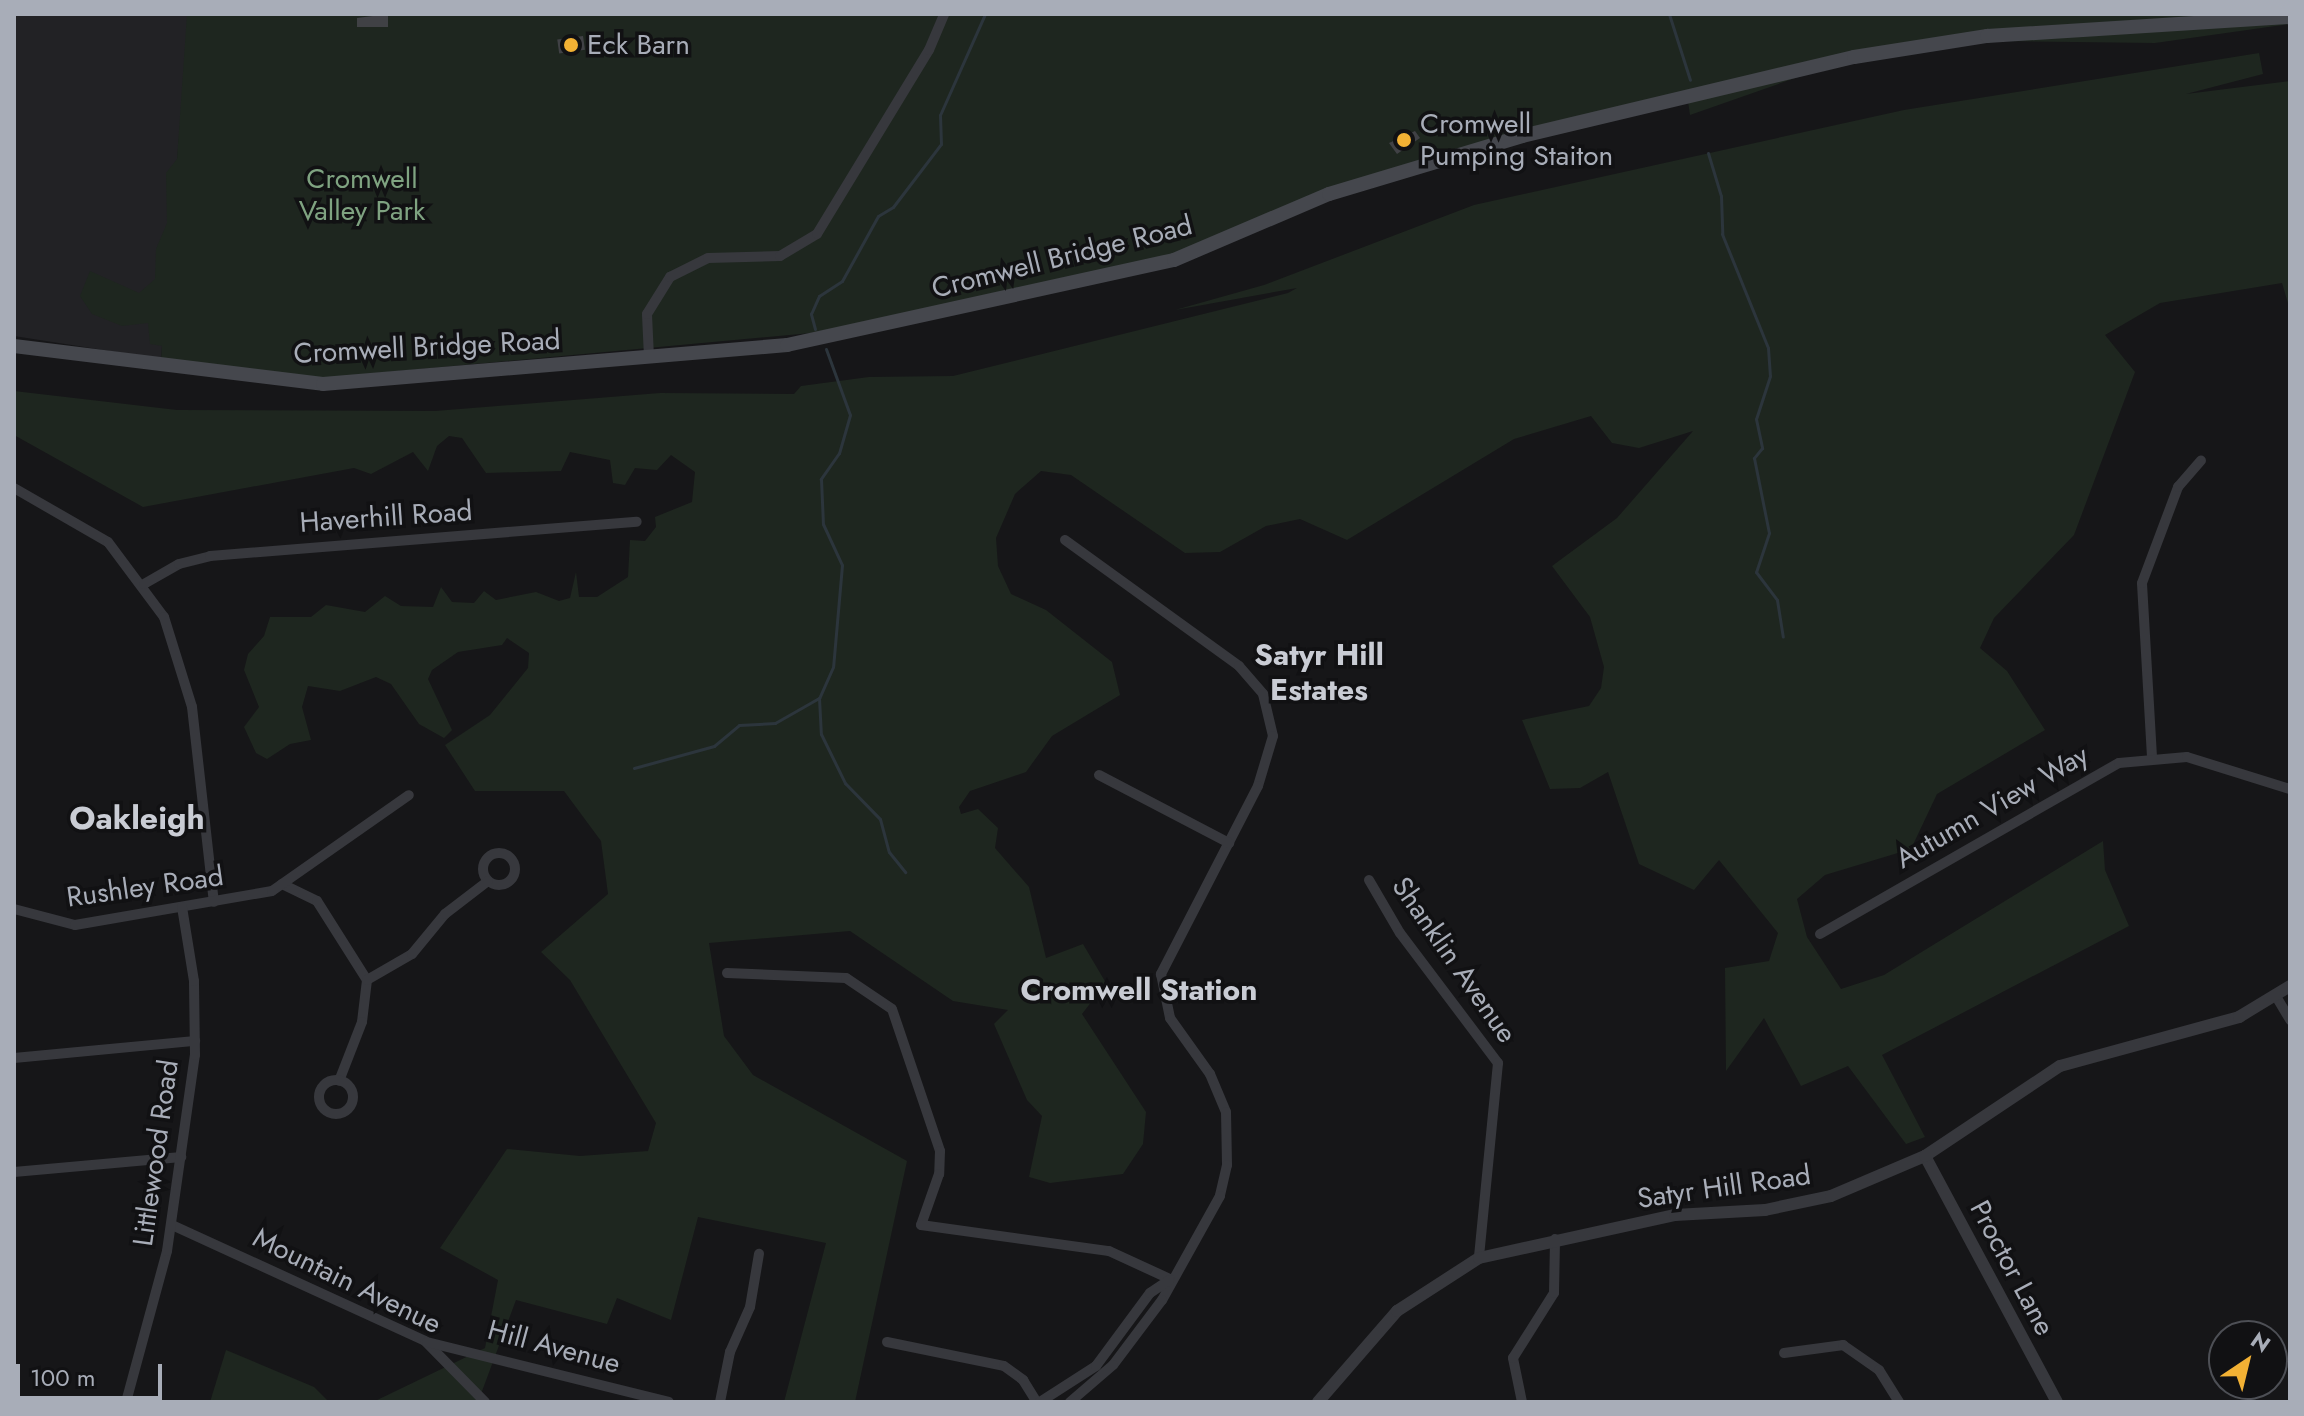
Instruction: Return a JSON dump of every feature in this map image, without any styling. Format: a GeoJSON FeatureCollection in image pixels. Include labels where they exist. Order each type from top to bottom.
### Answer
{"type":"FeatureCollection","features":[{"type":"Feature","properties":{"kind":"main road","name":"Cromwell Bridge Road"},"geometry":{"type":"LineString","coordinates":[[14,346],[323,384],[649,357],[853,334],[1174,260],[1329,194],[1507,141],[1892,49],[1987,36],[2290,17]]}},
{"type":"Feature","properties":{"kind":"street"},"geometry":{"type":"LineString","coordinates":[[649,357],[647,314],[670,277],[708,258],[780,256],[817,234],[944,14]]}},
{"type":"Feature","properties":{"kind":"street"},"geometry":{"type":"LineString","coordinates":[[2152,757],[2142,583],[2172,498],[2201,461]]}},
{"type":"Feature","properties":{"kind":"street"},"geometry":{"type":"LineString","coordinates":[[14,488],[87,526],[144,584],[173,636],[187,682],[214,902]]}},
{"type":"Feature","properties":{"kind":"street","name":"Haverhill Road"},"geometry":{"type":"LineString","coordinates":[[144,584],[179,564],[210,556],[637,522]]}},
{"type":"Feature","properties":{"kind":"street"},"geometry":{"type":"LineString","coordinates":[[1065,540],[1239,666],[1263,694],[1271,722],[1270,755],[1229,843],[1161,974],[1170,1018],[1210,1074],[1228,1131],[1220,1196],[1113,1365],[1070,1402]]}},
{"type":"Feature","properties":{"kind":"street","name":"Autumn View Way"},"geometry":{"type":"LineString","coordinates":[[1820,934],[2090,775],[2152,757],[2220,764],[2290,789]]}},
{"type":"Feature","properties":{"kind":"street"},"geometry":{"type":"LineString","coordinates":[[1099,775],[1229,843]]}},
{"type":"Feature","properties":{"kind":"street","name":"Rushley Road"},"geometry":{"type":"LineString","coordinates":[[14,909],[75,925],[214,902],[282,884],[409,795]]}},
{"type":"Feature","properties":{"kind":"street","name":"Shanklin Avenue"},"geometry":{"type":"LineString","coordinates":[[1369,880],[1400,933],[1498,1063],[1479,1258]]}},
{"type":"Feature","properties":{"kind":"street"},"geometry":{"type":"LineString","coordinates":[[367,980],[412,954],[445,914],[488,881]]}},
{"type":"Feature","properties":{"kind":"street"},"geometry":{"type":"LineString","coordinates":[[282,884],[317,901],[367,980],[362,1022],[339,1081]]}},
{"type":"Feature","properties":{"kind":"street","name":"Littlewood Road"},"geometry":{"type":"LineString","coordinates":[[126,1402],[172,1225],[195,1041],[192,959],[182,907]]}},
{"type":"Feature","properties":{"kind":"street"},"geometry":{"type":"LineString","coordinates":[[727,973],[846,978],[892,1009],[940,1151],[939,1174],[921,1225],[1109,1251],[1170,1279]]}},
{"type":"Feature","properties":{"kind":"street","name":"Satyr Hill Road"},"geometry":{"type":"LineString","coordinates":[[1318,1402],[1397,1311],[1479,1258],[1675,1215],[1805,1203],[1925,1156],[2060,1066],[2239,1017],[2277,998],[2290,986]]}},
{"type":"Feature","properties":{"kind":"street"},"geometry":{"type":"LineString","coordinates":[[2277,998],[2290,1020]]}},
{"type":"Feature","properties":{"kind":"street"},"geometry":{"type":"LineString","coordinates":[[14,1058],[195,1041]]}},
{"type":"Feature","properties":{"kind":"street","name":"Proctor Lane"},"geometry":{"type":"LineString","coordinates":[[1925,1156],[2057,1402]]}},
{"type":"Feature","properties":{"kind":"street"},"geometry":{"type":"LineString","coordinates":[[14,1172],[181,1157]]}},
{"type":"Feature","properties":{"kind":"street","name":"Mountain Avenue"},"geometry":{"type":"LineString","coordinates":[[172,1225],[425,1341],[485,1402]]}},
{"type":"Feature","properties":{"kind":"street"},"geometry":{"type":"LineString","coordinates":[[1522,1402],[1513,1358],[1554,1293],[1555,1239]]}},
{"type":"Feature","properties":{"kind":"street"},"geometry":{"type":"LineString","coordinates":[[720,1402],[730,1352],[750,1307],[759,1254]]}},
{"type":"Feature","properties":{"kind":"street"},"geometry":{"type":"LineString","coordinates":[[887,1342],[1004,1366],[1023,1380],[1038,1402],[1096,1366],[1150,1293],[1170,1279]]}},
{"type":"Feature","properties":{"kind":"street","name":"Hill Avenue"},"geometry":{"type":"LineString","coordinates":[[425,1341],[669,1402]]}},
{"type":"Feature","properties":{"kind":"street"},"geometry":{"type":"LineString","coordinates":[[1784,1353],[1843,1345],[1879,1370],[1899,1402]]}},
{"type":"Feature","properties":{"kind":"shaded area"},"geometry":{"type":"Polygon","coordinates":[[[14,14],[189,14],[161,359],[14,336],[14,14]]]}},
{"type":"Feature","properties":{"kind":"green space","name":"Cromwell Valley Park"},"geometry":{"type":"Polygon","coordinates":[[[187,14],[2290,14],[2290,24],[2155,43],[2003,41],[1861,55],[1690,115],[1687,94],[1541,126],[1185,251],[833,331],[322,378],[161,359],[162,346],[150,344],[148,323],[122,326],[92,314],[80,296],[90,271],[139,293],[155,279],[156,249],[167,223],[166,173],[177,159],[187,14]]]}},
{"type":"Feature","properties":{"kind":"green space"},"geometry":{"type":"Polygon","coordinates":[[[2259,53],[2263,74],[2186,94],[2290,81],[2290,310],[2282,283],[2160,303],[2105,335],[2135,372],[2074,535],[1994,618],[1980,648],[2007,671],[2045,730],[1937,794],[1911,849],[1825,875],[1797,899],[1807,937],[1841,989],[1884,975],[2103,841],[2105,870],[2129,926],[1882,1055],[1925,1137],[1906,1144],[1848,1066],[1801,1086],[1764,1018],[1726,1071],[1725,968],[1769,961],[1778,933],[1719,860],[1694,890],[1639,864],[1608,772],[1580,788],[1550,789],[1522,720],[1589,706],[1601,688],[1604,667],[1590,617],[1552,566],[1617,518],[1693,431],[1639,448],[1612,443],[1591,416],[1514,439],[1347,540],[1300,519],[1266,526],[1220,552],[1185,553],[1071,475],[1041,471],[1015,494],[996,538],[998,566],[1011,594],[1046,610],[1112,662],[1120,695],[1052,736],[1026,772],[970,791],[959,807],[961,814],[978,809],[998,828],[995,848],[1029,887],[1046,958],[1083,944],[1106,983],[1082,1014],[1146,1112],[1143,1144],[1123,1174],[1050,1183],[1029,1177],[1042,1116],[1027,1100],[994,1024],[1008,1010],[953,1001],[850,931],[709,943],[724,1036],[753,1075],[907,1161],[855,1402],[784,1402],[826,1243],[698,1217],[671,1320],[617,1298],[607,1324],[516,1300],[478,1402],[373,1402],[485,1348],[498,1280],[440,1248],[507,1149],[580,1156],[648,1151],[656,1123],[570,980],[541,952],[608,894],[601,841],[564,791],[475,791],[445,745],[490,715],[528,668],[529,653],[507,638],[502,645],[458,652],[432,670],[428,679],[452,730],[444,738],[419,724],[391,684],[376,677],[340,691],[308,686],[302,707],[311,740],[290,744],[267,759],[256,753],[244,727],[259,707],[244,670],[248,654],[264,636],[270,617],[311,617],[326,605],[365,612],[385,596],[401,606],[433,607],[441,587],[452,602],[474,603],[484,591],[496,600],[536,592],[559,601],[570,598],[576,572],[579,597],[597,597],[628,577],[630,540],[645,541],[656,527],[655,517],[692,502],[695,472],[671,455],[657,470],[635,468],[625,485],[613,483],[610,460],[570,452],[561,471],[486,473],[462,438],[449,436],[437,446],[428,471],[413,452],[371,474],[354,468],[143,507],[14,435],[14,391],[177,410],[435,411],[660,393],[794,394],[801,386],[869,377],[953,376],[1288,293],[1297,288],[1175,310],[1264,285],[1474,205],[1904,110],[2259,53]]]}},
{"type":"Feature","properties":{"kind":"green space"},"geometry":{"type":"Polygon","coordinates":[[[226,1350],[314,1387],[329,1402],[210,1402],[226,1350]]]}},
{"type":"Feature","properties":{"kind":"building"},"geometry":{"type":"Polygon","coordinates":[[[388,14],[388,27],[357,27],[357,18],[388,14]]]}},
{"type":"Feature","properties":{"kind":"building","name":"Eck Barn"},"geometry":{"type":"Polygon","coordinates":[[[583,36],[585,50],[559,53],[557,40],[583,36]]]}},
{"type":"Feature","properties":{"kind":"building","name":"Cromwell Pumping Staiton"},"geometry":{"type":"Polygon","coordinates":[[[1415,131],[1420,138],[1397,154],[1389,143],[1415,131]]]}},
{"type":"Feature","properties":{"kind":"waterway"},"geometry":{"type":"LineString","coordinates":[[815,329],[811,314],[819,296],[842,281],[878,216],[893,207],[941,144],[940,115],[985,14]]}},
{"type":"Feature","properties":{"kind":"waterway"},"geometry":{"type":"LineString","coordinates":[[1669,14],[1690,80]]}},
{"type":"Feature","properties":{"kind":"waterway"},"geometry":{"type":"LineString","coordinates":[[1708,153],[1721,196],[1722,234],[1768,348],[1770,376],[1756,419],[1762,448],[1754,458],[1769,533],[1756,572],[1777,600],[1783,637]]}},
{"type":"Feature","properties":{"kind":"waterway"},"geometry":{"type":"LineString","coordinates":[[826,349],[850,415],[839,453],[821,479],[823,524],[842,565],[833,667],[819,698],[821,734],[845,783],[880,819],[889,852],[905,872]]}},
{"type":"Feature","properties":{"kind":"waterway"},"geometry":{"type":"LineString","coordinates":[[634,768],[714,746],[739,725],[775,723],[819,698]]}},
{"type":"Feature","properties":{"kind":"place","name":"Eck Barn"},"geometry":{"type":"Point","coordinates":[571,45]}},
{"type":"Feature","properties":{"kind":"place","name":"Cromwell Pumping Staiton"},"geometry":{"type":"Point","coordinates":[1404,140]}},
{"type":"Feature","properties":{"kind":"district","name":"Satyr Hill Estates"},"geometry":{"type":"Point","coordinates":[1319,672]}},
{"type":"Feature","properties":{"kind":"district","name":"Oakleigh"},"geometry":{"type":"Point","coordinates":[137,818]}},
{"type":"Feature","properties":{"kind":"district","name":"Cromwell Station"},"geometry":{"type":"Point","coordinates":[1139,990]}}]}
